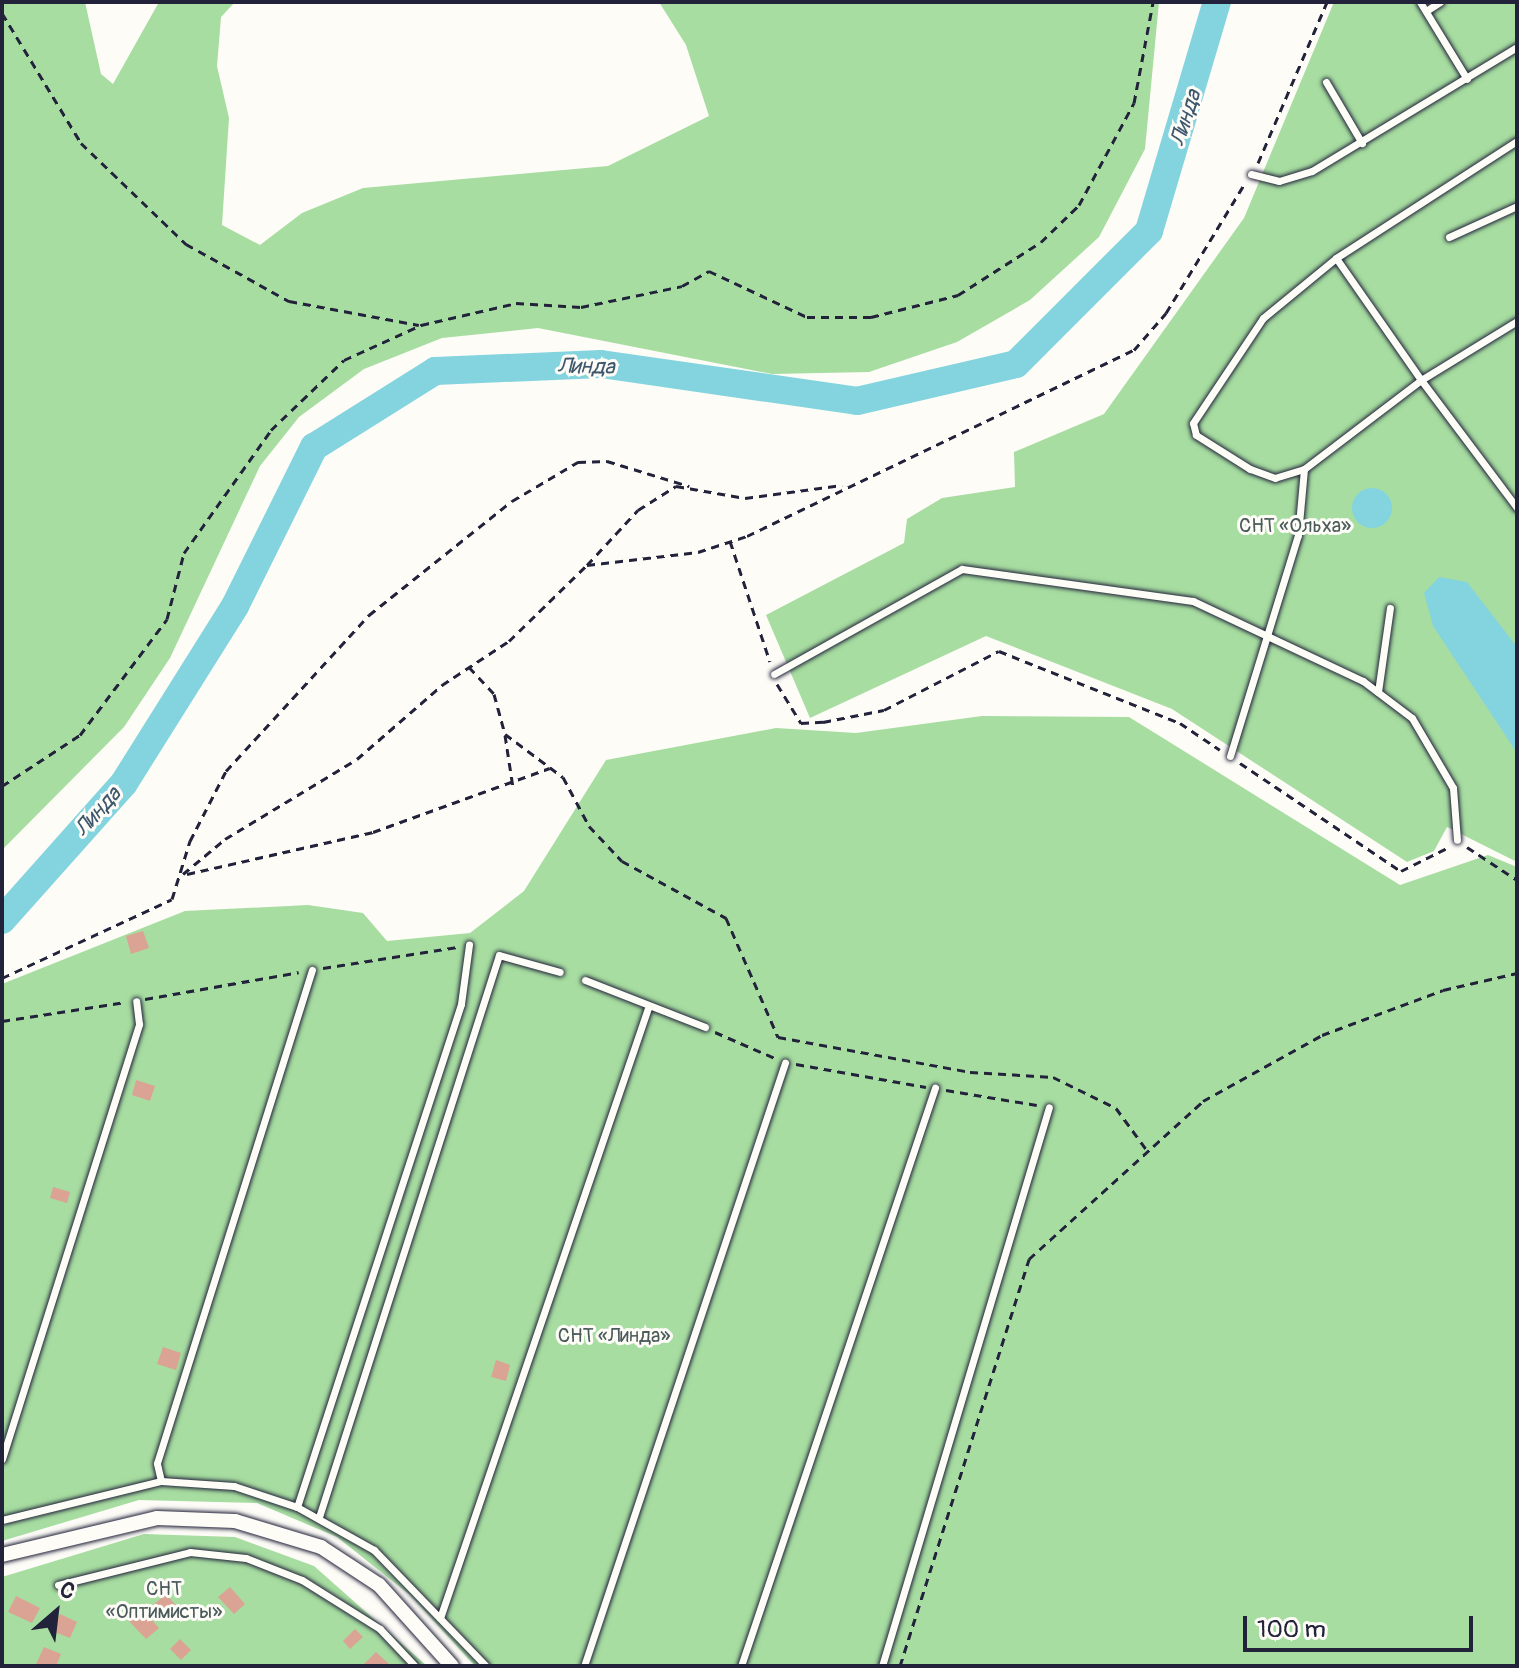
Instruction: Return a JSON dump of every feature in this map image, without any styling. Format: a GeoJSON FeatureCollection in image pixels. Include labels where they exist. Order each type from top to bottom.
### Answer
{"type":"FeatureCollection","features":[{"type":"Feature","properties":{"kind":"street"},"geometry":{"type":"LineString","coordinates":[[2,1555],[157,1518],[235,1521],[321,1547],[379,1585],[452,1666]]}},
{"type":"Feature","properties":{"kind":"lane"},"geometry":{"type":"LineString","coordinates":[[1420,2],[1467,79]]}},
{"type":"Feature","properties":{"kind":"lane"},"geometry":{"type":"LineString","coordinates":[[1426,11],[1440,2]]}},
{"type":"Feature","properties":{"kind":"lane"},"geometry":{"type":"LineString","coordinates":[[1251,174],[1279,181],[1362,143],[1517,47]]}},
{"type":"Feature","properties":{"kind":"lane"},"geometry":{"type":"LineString","coordinates":[[1326,82],[1362,143]]}},
{"type":"Feature","properties":{"kind":"lane"},"geometry":{"type":"LineString","coordinates":[[1516,325],[1421,380],[1304,469],[1275,478],[1250,469],[1196,435],[1193,423],[1263,318],[1336,258],[1517,141]]}},
{"type":"Feature","properties":{"kind":"lane"},"geometry":{"type":"LineString","coordinates":[[1449,237],[1517,206]]}},
{"type":"Feature","properties":{"kind":"lane"},"geometry":{"type":"LineString","coordinates":[[1336,258],[1421,380],[1517,508]]}},
{"type":"Feature","properties":{"kind":"lane"},"geometry":{"type":"LineString","coordinates":[[1230,756],[1298,535],[1304,469]]}},
{"type":"Feature","properties":{"kind":"lane"},"geometry":{"type":"LineString","coordinates":[[774,674],[962,569],[1193,601],[1378,692],[1412,718],[1453,788],[1457,840]]}},
{"type":"Feature","properties":{"kind":"lane"},"geometry":{"type":"LineString","coordinates":[[1378,692],[1390,608]]}},
{"type":"Feature","properties":{"kind":"lane"},"geometry":{"type":"LineString","coordinates":[[297,1507],[461,1004],[469,945]]}},
{"type":"Feature","properties":{"kind":"lane"},"geometry":{"type":"LineString","coordinates":[[319,1517],[499,955],[560,972]]}},
{"type":"Feature","properties":{"kind":"lane"},"geometry":{"type":"LineString","coordinates":[[161,1481],[157,1463],[312,970]]}},
{"type":"Feature","properties":{"kind":"lane"},"geometry":{"type":"LineString","coordinates":[[585,980],[648,1008],[705,1027]]}},
{"type":"Feature","properties":{"kind":"lane"},"geometry":{"type":"LineString","coordinates":[[2,1459],[139,1024],[136,1001]]}},
{"type":"Feature","properties":{"kind":"lane"},"geometry":{"type":"LineString","coordinates":[[440,1618],[648,1008]]}},
{"type":"Feature","properties":{"kind":"lane"},"geometry":{"type":"LineString","coordinates":[[584,1666],[785,1063]]}},
{"type":"Feature","properties":{"kind":"lane"},"geometry":{"type":"LineString","coordinates":[[741,1666],[935,1088]]}},
{"type":"Feature","properties":{"kind":"lane"},"geometry":{"type":"LineString","coordinates":[[882,1666],[1049,1107]]}},
{"type":"Feature","properties":{"kind":"lane"},"geometry":{"type":"LineString","coordinates":[[2,1520],[161,1481],[234,1486],[319,1517],[374,1550],[486,1666]]}},
{"type":"Feature","properties":{"kind":"lane"},"geometry":{"type":"LineString","coordinates":[[58,1585],[190,1552],[246,1558],[302,1580],[380,1629],[415,1666]]}},
{"type":"Feature","properties":{"kind":"path"},"geometry":{"type":"LineString","coordinates":[[2,786],[70,744],[104,703],[167,619],[184,553],[271,430],[344,360],[421,325],[516,303],[581,307],[682,286],[709,271],[807,317],[871,317],[958,295],[1041,242],[1079,205],[1134,103],[1153,2]]}},
{"type":"Feature","properties":{"kind":"path"},"geometry":{"type":"LineString","coordinates":[[587,565],[730,541],[846,484],[929,453],[1134,350],[1166,313],[1251,174],[1304,71],[1327,2]]}},
{"type":"Feature","properties":{"kind":"path"},"geometry":{"type":"LineString","coordinates":[[2,13],[81,143],[186,244],[289,301],[421,325]]}},
{"type":"Feature","properties":{"kind":"path"},"geometry":{"type":"LineString","coordinates":[[2,978],[132,923],[172,899],[183,874],[190,841],[226,771],[369,615],[472,532],[578,462],[607,461],[689,486],[745,498],[846,484]]}},
{"type":"Feature","properties":{"kind":"path"},"geometry":{"type":"LineString","coordinates":[[183,874],[225,839],[357,759],[469,667],[509,641],[638,510],[689,486]]}},
{"type":"Feature","properties":{"kind":"path"},"geometry":{"type":"LineString","coordinates":[[730,541],[785,707],[801,723],[823,722],[884,710],[999,651],[1180,723],[1401,871],[1440,856],[1457,840],[1517,880]]}},
{"type":"Feature","properties":{"kind":"path"},"geometry":{"type":"LineString","coordinates":[[469,667],[494,694],[505,734],[513,787]]}},
{"type":"Feature","properties":{"kind":"path"},"geometry":{"type":"LineString","coordinates":[[505,734],[550,768],[622,861],[726,918],[778,1037],[970,1072],[1053,1077],[1116,1108],[1147,1149]]}},
{"type":"Feature","properties":{"kind":"path"},"geometry":{"type":"LineString","coordinates":[[183,874],[373,832],[513,787],[550,768]]}},
{"type":"Feature","properties":{"kind":"path"},"geometry":{"type":"LineString","coordinates":[[2,1021],[469,945]]}},
{"type":"Feature","properties":{"kind":"path"},"geometry":{"type":"LineString","coordinates":[[900,1666],[1029,1259],[1203,1101],[1322,1035],[1443,990],[1517,973]]}},
{"type":"Feature","properties":{"kind":"path"},"geometry":{"type":"LineString","coordinates":[[705,1027],[785,1063],[1049,1107]]}},
{"type":"Feature","properties":{"kind":"green space"},"geometry":{"type":"Polygon","coordinates":[[[2,2],[85,2],[101,74],[113,84],[159,2],[235,2],[221,17],[217,66],[229,118],[222,225],[260,245],[302,213],[363,188],[608,166],[709,116],[686,45],[659,2],[1159,2],[1145,149],[1099,237],[1030,300],[957,342],[869,372],[772,374],[538,328],[442,338],[364,369],[299,417],[260,466],[170,658],[124,727],[2,850],[2,2]]]}},
{"type":"Feature","properties":{"kind":"green space","name":"СНТ «Ольха»"},"geometry":{"type":"Polygon","coordinates":[[[1334,2],[1517,2],[1517,862],[1447,827],[1434,851],[1407,862],[1172,709],[986,636],[810,718],[766,615],[904,543],[907,519],[942,498],[1015,487],[1014,452],[1104,414],[1244,218],[1334,2]]]}},
{"type":"Feature","properties":{"kind":"green space","name":"СНТ «Линда»"},"geometry":{"type":"Polygon","coordinates":[[[982,716],[1129,717],[1400,885],[1488,855],[1517,867],[1517,1666],[475,1666],[410,1595],[337,1537],[257,1503],[139,1500],[2,1541],[2,984],[185,911],[308,905],[363,913],[387,941],[470,933],[524,891],[606,760],[776,728],[856,733],[982,716]]]}},
{"type":"Feature","properties":{"kind":"green space","name":"СНТ «Оптимисты»"},"geometry":{"type":"Polygon","coordinates":[[[144,1534],[235,1537],[314,1566],[427,1666],[2,1666],[2,1577],[144,1534]]]}},
{"type":"Feature","properties":{"kind":"water"},"geometry":{"type":"Polygon","coordinates":[[[1372,488],[1386,494],[1392,508],[1386,522],[1372,528],[1358,522],[1352,508],[1358,494],[1372,488]]]}},
{"type":"Feature","properties":{"kind":"water"},"geometry":{"type":"Polygon","coordinates":[[[1439,577],[1467,582],[1517,647],[1517,753],[1433,626],[1424,593],[1439,577]]]}},
{"type":"Feature","properties":{"kind":"building"},"geometry":{"type":"Polygon","coordinates":[[[143,931],[149,948],[131,954],[126,936],[143,931]]]}},
{"type":"Feature","properties":{"kind":"building"},"geometry":{"type":"Polygon","coordinates":[[[136,1080],[155,1086],[150,1101],[132,1095],[136,1080]]]}},
{"type":"Feature","properties":{"kind":"building"},"geometry":{"type":"Polygon","coordinates":[[[53,1187],[70,1192],[67,1203],[50,1198],[53,1187]]]}},
{"type":"Feature","properties":{"kind":"building"},"geometry":{"type":"Polygon","coordinates":[[[163,1347],[181,1353],[176,1370],[157,1364],[163,1347]]]}},
{"type":"Feature","properties":{"kind":"building"},"geometry":{"type":"Polygon","coordinates":[[[496,1360],[510,1365],[506,1381],[491,1377],[496,1360]]]}},
{"type":"Feature","properties":{"kind":"building"},"geometry":{"type":"Polygon","coordinates":[[[230,1587],[245,1604],[234,1614],[218,1597],[230,1587]]]}},
{"type":"Feature","properties":{"kind":"building"},"geometry":{"type":"Polygon","coordinates":[[[166,1594],[179,1609],[164,1621],[152,1606],[166,1594]]]}},
{"type":"Feature","properties":{"kind":"building"},"geometry":{"type":"Polygon","coordinates":[[[16,1596],[40,1608],[32,1623],[8,1612],[16,1596]]]}},
{"type":"Feature","properties":{"kind":"building"},"geometry":{"type":"Polygon","coordinates":[[[141,1608],[159,1628],[146,1639],[128,1620],[141,1608]]]}},
{"type":"Feature","properties":{"kind":"building"},"geometry":{"type":"Polygon","coordinates":[[[60,1614],[77,1622],[70,1638],[52,1631],[60,1614]]]}},
{"type":"Feature","properties":{"kind":"building"},"geometry":{"type":"Polygon","coordinates":[[[355,1629],[363,1637],[350,1649],[343,1641],[355,1629]]]}},
{"type":"Feature","properties":{"kind":"building"},"geometry":{"type":"Polygon","coordinates":[[[180,1639],[191,1650],[181,1660],[170,1649],[180,1639]]]}},
{"type":"Feature","properties":{"kind":"building"},"geometry":{"type":"Polygon","coordinates":[[[44,1647],[61,1654],[56,1666],[36,1664],[44,1647]]]}},
{"type":"Feature","properties":{"kind":"building"},"geometry":{"type":"Polygon","coordinates":[[[376,1652],[389,1664],[362,1666],[376,1652]]]}},
{"type":"Feature","properties":{"kind":"waterway","name":"Линда"},"geometry":{"type":"LineString","coordinates":[[2,920],[124,783],[235,606],[314,447],[435,371],[601,364],[857,401],[1016,364],[1149,231],[1217,2]]}}]}
